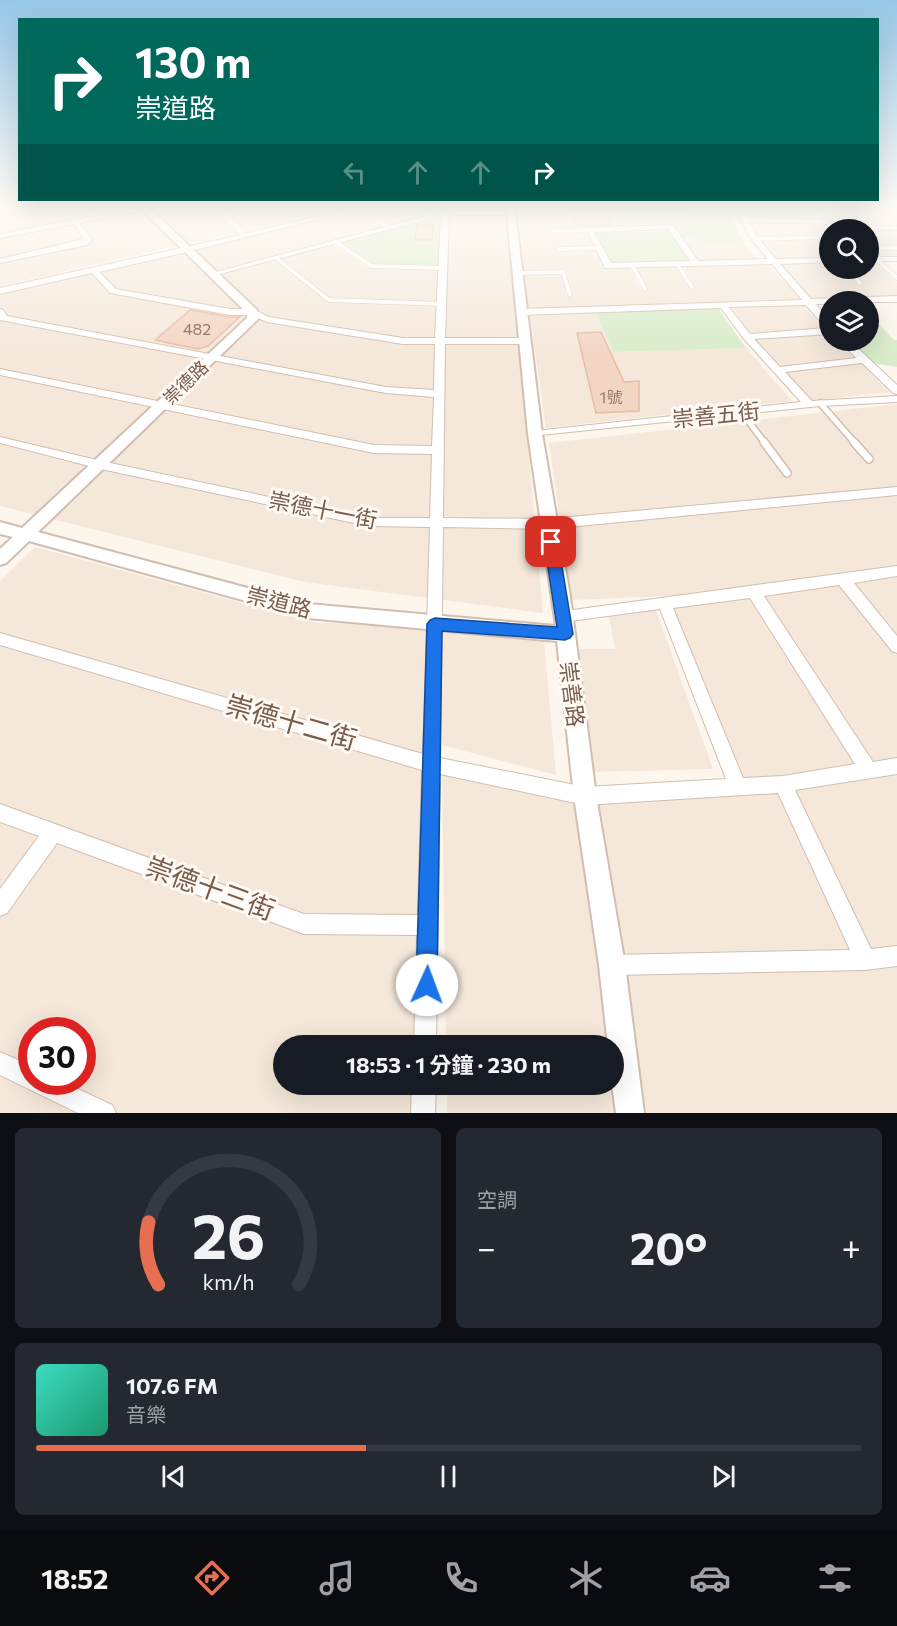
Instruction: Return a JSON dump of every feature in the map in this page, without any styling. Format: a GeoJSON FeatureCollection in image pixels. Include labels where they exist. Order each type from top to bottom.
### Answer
{"type":"FeatureCollection","features":[{"type":"Feature","properties":{"kind":"street"},"geometry":{"type":"LineString","coordinates":[[0,261],[28,255]]}},
{"type":"Feature","properties":{"kind":"street"},"geometry":{"type":"LineString","coordinates":[[0,291],[160,255]]}},
{"type":"Feature","properties":{"kind":"street"},"geometry":{"type":"LineString","coordinates":[[193,255],[253,312],[267,319],[403,341],[525,341]]}},
{"type":"Feature","properties":{"kind":"street"},"geometry":{"type":"LineString","coordinates":[[212,274],[287,255]]}},
{"type":"Feature","properties":{"kind":"street"},"geometry":{"type":"LineString","coordinates":[[425,1035],[443,255]]}},
{"type":"Feature","properties":{"kind":"street","name":"崇善路"},"geometry":{"type":"LineString","coordinates":[[515,255],[535,434],[564,625],[585,795],[612,965],[630,1113]]}},
{"type":"Feature","properties":{"kind":"street"},"geometry":{"type":"LineString","coordinates":[[602,255],[608,267],[819,260]]}},
{"type":"Feature","properties":{"kind":"street"},"geometry":{"type":"LineString","coordinates":[[689,255],[695,263]]}},
{"type":"Feature","properties":{"kind":"street"},"geometry":{"type":"LineString","coordinates":[[767,255],[819,315]]}},
{"type":"Feature","properties":{"kind":"street"},"geometry":{"type":"LineString","coordinates":[[879,259],[897,259]]}},
{"type":"Feature","properties":{"kind":"street"},"geometry":{"type":"LineString","coordinates":[[93,270],[113,291],[230,312],[253,312]]}},
{"type":"Feature","properties":{"kind":"street"},"geometry":{"type":"LineString","coordinates":[[520,312],[897,299]]}},
{"type":"Feature","properties":{"kind":"street"},"geometry":{"type":"LineString","coordinates":[[723,305],[776,370],[814,404]]}},
{"type":"Feature","properties":{"kind":"street"},"geometry":{"type":"LineString","coordinates":[[0,312],[3,318],[212,358],[386,390],[439,394]]}},
{"type":"Feature","properties":{"kind":"street","name":"崇德路"},"geometry":{"type":"LineString","coordinates":[[0,559],[249,323],[253,312]]}},
{"type":"Feature","properties":{"kind":"street"},"geometry":{"type":"LineString","coordinates":[[747,337],[819,332]]}},
{"type":"Feature","properties":{"kind":"street"},"geometry":{"type":"LineString","coordinates":[[853,351],[897,391]]}},
{"type":"Feature","properties":{"kind":"street"},"geometry":{"type":"LineString","coordinates":[[776,370],[862,360]]}},
{"type":"Feature","properties":{"kind":"street"},"geometry":{"type":"LineString","coordinates":[[0,372],[162,407],[374,448],[438,450]]}},
{"type":"Feature","properties":{"kind":"street","name":"崇善五街"},"geometry":{"type":"LineString","coordinates":[[535,434],[814,404],[897,399]]}},
{"type":"Feature","properties":{"kind":"street","name":"崇德十一街"},"geometry":{"type":"LineString","coordinates":[[0,440],[101,465],[368,522],[548,524],[897,491]]}},
{"type":"Feature","properties":{"kind":"street","name":"崇道路"},"geometry":{"type":"LineString","coordinates":[[0,528],[308,611],[435,624],[564,625]]}},
{"type":"Feature","properties":{"kind":"street"},"geometry":{"type":"LineString","coordinates":[[564,625],[664,602],[754,592],[897,571]]}},
{"type":"Feature","properties":{"kind":"street"},"geometry":{"type":"LineString","coordinates":[[842,578],[897,648]]}},
{"type":"Feature","properties":{"kind":"street"},"geometry":{"type":"LineString","coordinates":[[754,592],[868,769]]}},
{"type":"Feature","properties":{"kind":"street"},"geometry":{"type":"LineString","coordinates":[[664,602],[738,788]]}},
{"type":"Feature","properties":{"kind":"street","name":"崇德十二街"},"geometry":{"type":"LineString","coordinates":[[0,639],[431,764],[585,795],[738,788],[783,784],[868,769],[896,768]]}},
{"type":"Feature","properties":{"kind":"street"},"geometry":{"type":"LineString","coordinates":[[783,784],[865,960]]}},
{"type":"Feature","properties":{"kind":"street","name":"崇德十三街"},"geometry":{"type":"LineString","coordinates":[[0,813],[304,924],[428,925]]}},
{"type":"Feature","properties":{"kind":"street"},"geometry":{"type":"LineString","coordinates":[[0,906],[53,832]]}},
{"type":"Feature","properties":{"kind":"street"},"geometry":{"type":"LineString","coordinates":[[612,965],[865,960],[897,956]]}},
{"type":"Feature","properties":{"kind":"street"},"geometry":{"type":"LineString","coordinates":[[0,1063],[18,1071]]}},
{"type":"Feature","properties":{"kind":"street"},"geometry":{"type":"LineString","coordinates":[[66,1095],[104,1113]]}},
{"type":"Feature","properties":{"kind":"street"},"geometry":{"type":"LineString","coordinates":[[423,1113],[424,1095]]}},
{"type":"Feature","properties":{"kind":"lane"},"geometry":{"type":"LineString","coordinates":[[355,255],[371,266],[443,268]]}},
{"type":"Feature","properties":{"kind":"lane"},"geometry":{"type":"LineString","coordinates":[[276,258],[329,300],[442,304]]}},
{"type":"Feature","properties":{"kind":"lane"},"geometry":{"type":"LineString","coordinates":[[677,264],[692,287]]}},
{"type":"Feature","properties":{"kind":"lane"},"geometry":{"type":"LineString","coordinates":[[879,264],[897,278]]}},
{"type":"Feature","properties":{"kind":"lane"},"geometry":{"type":"LineString","coordinates":[[632,266],[645,289]]}},
{"type":"Feature","properties":{"kind":"lane"},"geometry":{"type":"LineString","coordinates":[[517,273],[563,272],[570,295]]}},
{"type":"Feature","properties":{"kind":"lane"},"geometry":{"type":"LineString","coordinates":[[856,279],[860,283]]}},
{"type":"Feature","properties":{"kind":"lane"},"geometry":{"type":"LineString","coordinates":[[814,404],[869,459]]}},
{"type":"Feature","properties":{"kind":"lane"},"geometry":{"type":"LineString","coordinates":[[742,413],[787,472]]}},
{"type":"Feature","properties":{"kind":"shaded area"},"geometry":{"type":"Polygon","coordinates":[[[0,255],[136,255],[0,286],[0,255]]]}},
{"type":"Feature","properties":{"kind":"shaded area"},"geometry":{"type":"Polygon","coordinates":[[[168,255],[184,255],[208,277],[295,255],[349,255],[369,268],[439,270],[434,345],[519,345],[543,613],[305,582],[0,506],[0,294],[168,255]]]}},
{"type":"Feature","properties":{"kind":"shaded area"},"geometry":{"type":"Polygon","coordinates":[[[197,255],[276,255],[215,271],[197,255]]]}},
{"type":"Feature","properties":{"kind":"shaded area"},"geometry":{"type":"Polygon","coordinates":[[[448,255],[511,255],[518,338],[445,338],[448,255]]]}},
{"type":"Feature","properties":{"kind":"shaded area"},"geometry":{"type":"Polygon","coordinates":[[[523,255],[599,255],[605,267],[629,267],[641,290],[648,289],[635,266],[675,265],[689,288],[695,288],[683,265],[767,263],[800,299],[524,309],[522,275],[561,273],[567,296],[572,296],[566,271],[524,270],[523,255]]]}},
{"type":"Feature","properties":{"kind":"shaded area"},"geometry":{"type":"Polygon","coordinates":[[[695,255],[753,255],[756,258],[699,261],[695,255]]]}},
{"type":"Feature","properties":{"kind":"shaded area"},"geometry":{"type":"Polygon","coordinates":[[[773,255],[819,255],[819,259],[777,259],[773,255]]]}},
{"type":"Feature","properties":{"kind":"shaded area"},"geometry":{"type":"Polygon","coordinates":[[[879,255],[897,255],[897,258],[879,258],[879,255]]]}},
{"type":"Feature","properties":{"kind":"shaded area"},"geometry":{"type":"Polygon","coordinates":[[[819,261],[819,279],[879,279],[879,267],[897,282],[897,297],[879,297],[879,291],[819,291],[819,299],[810,299],[779,262],[819,261]]]}},
{"type":"Feature","properties":{"kind":"shaded area"},"geometry":{"type":"Polygon","coordinates":[[[802,304],[819,323],[819,329],[749,333],[732,307],[802,304]]]}},
{"type":"Feature","properties":{"kind":"shaded area"},"geometry":{"type":"Polygon","coordinates":[[[596,313],[613,352],[746,348],[792,401],[546,428],[530,316],[596,313]]]}},
{"type":"Feature","properties":{"kind":"shaded area"},"geometry":{"type":"Polygon","coordinates":[[[819,335],[819,351],[846,351],[853,358],[779,367],[754,338],[819,335]]]}},
{"type":"Feature","properties":{"kind":"shaded area"},"geometry":{"type":"Polygon","coordinates":[[[860,363],[889,392],[810,401],[784,372],[860,363]]]}},
{"type":"Feature","properties":{"kind":"shaded area"},"geometry":{"type":"Polygon","coordinates":[[[897,404],[897,1113],[447,1113],[447,1095],[624,1095],[624,1035],[446,1035],[442,772],[596,804],[743,793],[667,596],[571,600],[549,443],[897,404]]]}},
{"type":"Feature","properties":{"kind":"shaded area"},"geometry":{"type":"Polygon","coordinates":[[[35,547],[316,623],[429,624],[419,1035],[273,1035],[273,1095],[418,1095],[418,1113],[0,1113],[0,581],[35,547]]]}},
{"type":"Feature","properties":{"kind":"shaded area"},"geometry":{"type":"Polygon","coordinates":[[[656,610],[713,769],[594,772],[579,649],[615,649],[609,617],[656,610]]]}},
{"type":"Feature","properties":{"kind":"shaded area"},"geometry":{"type":"Polygon","coordinates":[[[442,626],[543,630],[556,775],[442,745],[442,626]]]}},
{"type":"Feature","properties":{"kind":"green space"},"geometry":{"type":"Polygon","coordinates":[[[357,255],[443,255],[443,268],[372,265],[357,255]]]}},
{"type":"Feature","properties":{"kind":"green space"},"geometry":{"type":"Polygon","coordinates":[[[606,255],[686,255],[691,262],[611,265],[606,255]]]}},
{"type":"Feature","properties":{"kind":"green space"},"geometry":{"type":"Polygon","coordinates":[[[717,307],[746,348],[613,352],[596,313],[717,307]]]}},
{"type":"Feature","properties":{"kind":"green space"},"geometry":{"type":"Polygon","coordinates":[[[879,324],[894,340],[897,340],[897,367],[872,363],[860,351],[879,351],[879,324]]]}},
{"type":"Feature","properties":{"kind":"building"},"geometry":{"type":"Polygon","coordinates":[[[190,310],[240,317],[208,346],[198,349],[155,340],[190,310]]]}},
{"type":"Feature","properties":{"kind":"building"},"geometry":{"type":"Polygon","coordinates":[[[601,332],[624,382],[639,381],[639,411],[596,413],[577,333],[601,332]]]}},
{"type":"Feature","properties":{"kind":"route"},"geometry":{"type":"LineString","coordinates":[[427,985],[435,624],[565,634],[551,542]]}}]}
